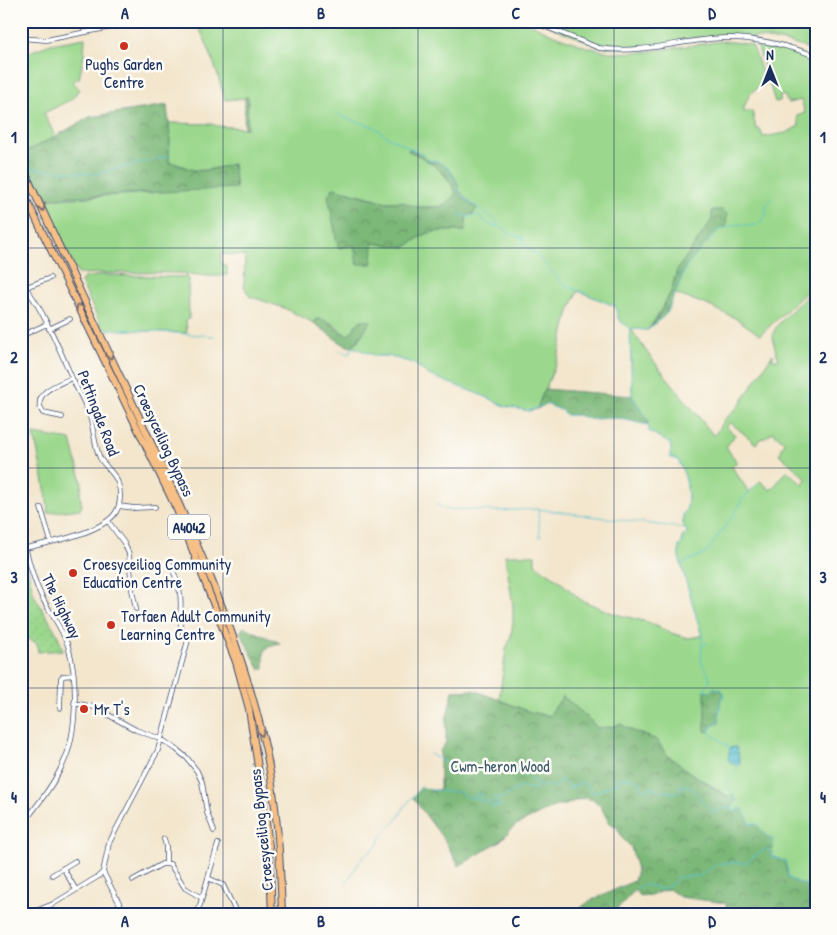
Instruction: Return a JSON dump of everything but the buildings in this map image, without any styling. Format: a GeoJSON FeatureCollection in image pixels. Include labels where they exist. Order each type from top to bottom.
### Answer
{"type":"FeatureCollection","features":[{"type":"Feature","properties":{"kind":"highway","name":"Croesyceiliog Bypass"},"geometry":{"type":"LineString","coordinates":[[21,164],[181,509],[224,608],[251,696],[273,788],[282,914]]}},
{"type":"Feature","properties":{"kind":"highway","name":"Croesyceiliog Bypass"},"geometry":{"type":"LineString","coordinates":[[21,188],[177,510],[236,662],[249,709],[263,799],[269,846],[272,914]]}},
{"type":"Feature","properties":{"kind":"street"},"geometry":{"type":"LineString","coordinates":[[21,38],[46,40],[142,21]]}},
{"type":"Feature","properties":{"kind":"street"},"geometry":{"type":"LineString","coordinates":[[303,21],[325,21]]}},
{"type":"Feature","properties":{"kind":"street"},"geometry":{"type":"LineString","coordinates":[[531,21],[593,46],[610,50],[649,49],[726,38],[783,46],[816,56]]}},
{"type":"Feature","properties":{"kind":"street"},"geometry":{"type":"LineString","coordinates":[[26,287],[50,278]]}},
{"type":"Feature","properties":{"kind":"street","name":"Pettingale Road"},"geometry":{"type":"LineString","coordinates":[[21,284],[26,287],[47,324],[88,411],[101,460],[118,481],[119,506]]}},
{"type":"Feature","properties":{"kind":"street"},"geometry":{"type":"LineString","coordinates":[[49,328],[70,319]]}},
{"type":"Feature","properties":{"kind":"street"},"geometry":{"type":"LineString","coordinates":[[21,336],[47,324]]}},
{"type":"Feature","properties":{"kind":"street"},"geometry":{"type":"LineString","coordinates":[[62,417],[42,412],[40,409],[42,394],[45,390],[72,378]]}},
{"type":"Feature","properties":{"kind":"street"},"geometry":{"type":"LineString","coordinates":[[23,404],[23,411]]}},
{"type":"Feature","properties":{"kind":"street"},"geometry":{"type":"LineString","coordinates":[[56,416],[57,410]]}},
{"type":"Feature","properties":{"kind":"street"},"geometry":{"type":"LineString","coordinates":[[26,548],[94,528],[108,521],[119,506],[134,508],[156,507]]}},
{"type":"Feature","properties":{"kind":"street"},"geometry":{"type":"LineString","coordinates":[[41,508],[51,542]]}},
{"type":"Feature","properties":{"kind":"street"},"geometry":{"type":"LineString","coordinates":[[108,521],[124,543],[128,554],[136,609]]}},
{"type":"Feature","properties":{"kind":"street","name":"The Highway"},"geometry":{"type":"LineString","coordinates":[[21,533],[36,584],[66,640],[74,675],[74,703],[67,754],[54,779],[23,820],[21,826]]}},
{"type":"Feature","properties":{"kind":"street"},"geometry":{"type":"LineString","coordinates":[[22,902],[26,914],[42,910],[103,872],[109,843],[155,757],[188,640],[181,629],[179,621],[180,593],[170,563]]}},
{"type":"Feature","properties":{"kind":"street"},"geometry":{"type":"LineString","coordinates":[[60,708],[60,678],[74,675]]}},
{"type":"Feature","properties":{"kind":"street"},"geometry":{"type":"LineString","coordinates":[[74,703],[94,706],[136,730],[161,739],[187,758],[197,771],[202,782],[207,813],[214,832]]}},
{"type":"Feature","properties":{"kind":"street"},"geometry":{"type":"LineString","coordinates":[[164,839],[166,864]]}},
{"type":"Feature","properties":{"kind":"street"},"geometry":{"type":"LineString","coordinates":[[196,914],[218,844]]}},
{"type":"Feature","properties":{"kind":"street"},"geometry":{"type":"LineString","coordinates":[[52,875],[75,862]]}},
{"type":"Feature","properties":{"kind":"street"},"geometry":{"type":"LineString","coordinates":[[133,880],[162,864],[170,864],[185,888],[202,898]]}},
{"type":"Feature","properties":{"kind":"street"},"geometry":{"type":"LineString","coordinates":[[63,868],[76,890]]}},
{"type":"Feature","properties":{"kind":"street"},"geometry":{"type":"LineString","coordinates":[[103,872],[125,914]]}},
{"type":"Feature","properties":{"kind":"street"},"geometry":{"type":"LineString","coordinates":[[208,878],[223,885],[237,914]]}},
{"type":"Feature","properties":{"kind":"green space"},"geometry":{"type":"Polygon","coordinates":[[[195,21],[280,21],[311,25],[359,21],[525,21],[554,35],[587,47],[614,53],[644,52],[722,41],[750,44],[753,47],[766,84],[750,94],[743,111],[752,111],[756,129],[760,129],[763,137],[786,133],[799,126],[797,116],[805,113],[801,100],[788,103],[784,95],[780,96],[780,101],[775,102],[757,44],[788,50],[816,59],[816,283],[760,335],[737,319],[705,304],[675,294],[686,266],[718,230],[713,210],[712,220],[677,270],[671,292],[657,317],[648,330],[631,329],[649,355],[714,436],[724,420],[739,406],[773,354],[773,359],[779,360],[773,339],[776,327],[816,288],[816,559],[814,561],[816,563],[816,890],[788,878],[771,856],[772,839],[766,836],[755,823],[750,825],[747,817],[734,812],[731,808],[736,801],[689,772],[665,753],[657,740],[620,724],[597,728],[563,696],[549,716],[530,712],[499,700],[506,649],[510,640],[513,623],[513,605],[505,555],[535,555],[535,564],[557,579],[581,600],[615,614],[648,622],[671,633],[688,638],[702,636],[679,557],[679,546],[682,543],[682,537],[687,534],[687,530],[683,528],[683,515],[687,508],[688,498],[685,476],[678,460],[670,457],[671,446],[669,443],[649,431],[648,421],[632,396],[630,329],[619,320],[615,306],[578,291],[569,311],[557,361],[537,409],[529,411],[504,406],[489,398],[429,375],[413,363],[388,356],[376,356],[353,347],[360,338],[356,324],[349,335],[341,332],[329,322],[318,319],[314,323],[284,308],[249,296],[244,286],[245,256],[221,254],[221,263],[227,267],[227,275],[221,276],[178,273],[78,274],[42,200],[151,193],[233,172],[233,164],[192,170],[169,163],[169,123],[212,124],[247,128],[248,98],[225,100],[213,60],[195,21]],[[416,154],[439,170],[449,180],[456,193],[448,203],[440,207],[417,207],[403,202],[387,202],[346,191],[338,248],[354,244],[357,264],[372,243],[406,247],[421,236],[433,232],[465,231],[466,215],[477,208],[462,194],[447,167],[429,161],[422,154],[416,154]],[[730,422],[726,427],[735,435],[726,447],[737,462],[732,467],[749,492],[760,481],[771,490],[787,471],[803,485],[806,478],[779,454],[785,443],[773,432],[760,439],[756,444],[730,422]],[[713,688],[709,692],[705,691],[711,727],[719,722],[720,701],[725,693],[721,689],[713,688]]]}},
{"type":"Feature","properties":{"kind":"green space"},"geometry":{"type":"Polygon","coordinates":[[[537,21],[816,21],[816,52],[777,40],[732,36],[706,37],[653,46],[612,48],[599,46],[537,21]]]}},
{"type":"Feature","properties":{"kind":"green space"},"geometry":{"type":"Polygon","coordinates":[[[85,38],[79,79],[74,79],[74,83],[79,89],[72,99],[44,113],[55,136],[21,153],[21,55],[51,44],[85,38]]]}},
{"type":"Feature","properties":{"kind":"green space"},"geometry":{"type":"Polygon","coordinates":[[[245,97],[248,97],[247,128],[244,128],[245,97]]]}},
{"type":"Feature","properties":{"kind":"green space"},"geometry":{"type":"Polygon","coordinates":[[[167,105],[170,137],[169,163],[178,164],[197,171],[233,164],[236,188],[42,200],[21,153],[36,147],[90,117],[167,105]]]}},
{"type":"Feature","properties":{"kind":"green space"},"geometry":{"type":"Polygon","coordinates":[[[409,149],[422,154],[429,161],[438,162],[447,168],[456,180],[461,195],[477,208],[473,214],[467,215],[465,231],[434,232],[421,236],[406,247],[373,243],[372,264],[357,264],[354,245],[338,248],[328,196],[333,188],[387,202],[403,202],[417,207],[440,207],[448,203],[456,193],[443,173],[430,162],[408,151],[409,149]]]}},
{"type":"Feature","properties":{"kind":"green space"},"geometry":{"type":"Polygon","coordinates":[[[712,210],[722,210],[727,214],[726,227],[718,230],[686,266],[667,313],[648,330],[658,317],[671,292],[677,270],[712,220],[712,210]]]}},
{"type":"Feature","properties":{"kind":"green space"},"geometry":{"type":"Polygon","coordinates":[[[102,275],[188,277],[189,319],[186,320],[187,333],[103,329],[81,282],[84,278],[102,275]]]}},
{"type":"Feature","properties":{"kind":"green space"},"geometry":{"type":"Polygon","coordinates":[[[317,319],[327,321],[340,332],[348,335],[361,320],[371,321],[353,347],[339,341],[314,323],[317,319]]]}},
{"type":"Feature","properties":{"kind":"green space"},"geometry":{"type":"Polygon","coordinates":[[[544,389],[632,396],[648,421],[648,425],[618,418],[590,419],[578,415],[566,415],[561,410],[546,404],[537,409],[544,389]]]}},
{"type":"Feature","properties":{"kind":"green space"},"geometry":{"type":"Polygon","coordinates":[[[34,434],[71,440],[82,483],[80,496],[82,506],[80,509],[48,513],[47,498],[34,434]]]}},
{"type":"Feature","properties":{"kind":"green space"},"geometry":{"type":"Polygon","coordinates":[[[26,562],[34,595],[57,634],[63,650],[38,652],[37,643],[21,636],[21,563],[26,562]]]}},
{"type":"Feature","properties":{"kind":"green space"},"geometry":{"type":"Polygon","coordinates":[[[244,627],[280,643],[272,645],[264,651],[264,668],[260,670],[240,632],[244,627]]]}},
{"type":"Feature","properties":{"kind":"green space"},"geometry":{"type":"Polygon","coordinates":[[[713,688],[721,689],[725,693],[720,701],[719,722],[711,727],[709,732],[705,731],[705,690],[709,692],[713,688]]]}},
{"type":"Feature","properties":{"kind":"green space","name":"Cwm-heron Wood"},"geometry":{"type":"Polygon","coordinates":[[[474,690],[530,712],[549,716],[563,696],[597,728],[620,724],[657,740],[665,753],[689,772],[726,796],[733,795],[736,801],[731,808],[734,812],[742,808],[750,825],[755,823],[766,836],[772,839],[771,856],[785,861],[788,878],[816,890],[816,914],[729,914],[726,903],[680,897],[669,889],[650,895],[639,896],[635,890],[612,914],[572,914],[590,901],[634,881],[637,870],[631,847],[623,839],[617,827],[609,823],[601,807],[594,800],[585,798],[566,805],[558,805],[516,825],[500,841],[459,866],[445,841],[413,798],[421,787],[433,791],[440,789],[440,751],[446,742],[446,720],[453,691],[474,690]]]}},
{"type":"Feature","properties":{"kind":"water"},"geometry":{"type":"Polygon","coordinates":[[[730,748],[737,748],[739,765],[732,764],[728,759],[730,748]]]}},
{"type":"Feature","properties":{"kind":"waterway"},"geometry":{"type":"LineString","coordinates":[[337,113],[345,118],[372,126],[388,137],[422,154],[429,161],[436,160],[447,167],[457,183],[458,191],[466,200],[494,219],[498,226],[510,234],[523,238],[523,244],[537,255],[563,284],[615,306],[619,320],[630,329],[632,396],[648,421],[649,431],[669,443],[671,446],[670,457],[678,460],[685,476],[688,498],[687,508],[683,515],[683,528],[687,530],[687,534],[682,537],[682,543],[679,546],[679,557],[702,636],[701,660],[709,675],[710,682],[705,687],[705,690],[709,692],[713,688],[721,689],[725,693],[720,701],[719,722],[711,727],[709,732],[730,748]]}},
{"type":"Feature","properties":{"kind":"waterway"},"geometry":{"type":"LineString","coordinates":[[27,168],[94,174],[170,156]]}},
{"type":"Feature","properties":{"kind":"waterway"},"geometry":{"type":"LineString","coordinates":[[631,329],[648,330],[667,313],[686,266],[718,230],[737,224],[753,226],[762,221],[766,214],[766,205],[772,198]]}},
{"type":"Feature","properties":{"kind":"waterway"},"geometry":{"type":"LineString","coordinates":[[458,214],[471,217],[476,214],[493,227],[498,226]]}},
{"type":"Feature","properties":{"kind":"waterway"},"geometry":{"type":"LineString","coordinates":[[103,329],[214,336]]}},
{"type":"Feature","properties":{"kind":"waterway"},"geometry":{"type":"LineString","coordinates":[[340,351],[349,354],[353,347],[376,356],[388,356],[413,363],[429,375],[489,398],[504,406],[529,411],[546,404],[561,410],[566,415],[578,415],[590,419],[618,418],[647,425]]}},
{"type":"Feature","properties":{"kind":"waterway"},"geometry":{"type":"LineString","coordinates":[[683,563],[706,553],[742,500],[758,483]]}},
{"type":"Feature","properties":{"kind":"waterway"},"geometry":{"type":"LineString","coordinates":[[436,504],[447,510],[497,511],[538,509],[682,528]]}},
{"type":"Feature","properties":{"kind":"waterway"},"geometry":{"type":"LineString","coordinates":[[538,509],[540,537]]}},
{"type":"Feature","properties":{"kind":"waterway"},"geometry":{"type":"LineString","coordinates":[[704,646],[707,642]]}},
{"type":"Feature","properties":{"kind":"waterway"},"geometry":{"type":"LineString","coordinates":[[430,754],[445,762],[461,767],[483,769],[498,767],[521,774],[537,784]]}},
{"type":"Feature","properties":{"kind":"waterway"},"geometry":{"type":"LineString","coordinates":[[739,765],[725,784],[736,801],[731,808],[734,812],[742,808],[750,825],[755,823],[766,836],[772,839],[771,856],[785,861],[788,878],[816,890]]}},
{"type":"Feature","properties":{"kind":"waterway"},"geometry":{"type":"LineString","coordinates":[[346,883],[362,858],[378,845],[382,835],[398,819],[404,807],[421,787],[461,792],[464,796],[476,799],[476,793],[482,795],[479,801],[489,801],[492,807],[501,806],[494,801],[495,797],[501,798],[520,787],[535,789],[538,784],[543,788],[547,784],[555,788],[560,779],[571,789],[573,785],[577,786],[581,782],[590,788],[592,793],[618,783],[619,779],[626,777],[640,781],[641,787],[647,790],[652,787],[660,792],[670,791],[671,794],[681,791],[680,785],[692,787],[696,795],[708,806],[713,814],[721,808],[731,808]]}},
{"type":"Feature","properties":{"kind":"waterway"},"geometry":{"type":"LineString","coordinates":[[635,890],[642,885],[656,887],[661,890],[672,884],[678,877],[700,876],[717,864],[738,862],[745,864],[766,849],[770,852]]}},
{"type":"Feature","properties":{"kind":"place","name":"Pughs Garden Centre"},"geometry":{"type":"Point","coordinates":[124,46]}},
{"type":"Feature","properties":{"kind":"place","name":"Croesyceiliog Community Education Centre"},"geometry":{"type":"Point","coordinates":[73,573]}},
{"type":"Feature","properties":{"kind":"place","name":"Torfaen Adult Community Learning Centre"},"geometry":{"type":"Point","coordinates":[111,625]}},
{"type":"Feature","properties":{"kind":"place","name":"Mr T's"},"geometry":{"type":"Point","coordinates":[84,709]}}]}
